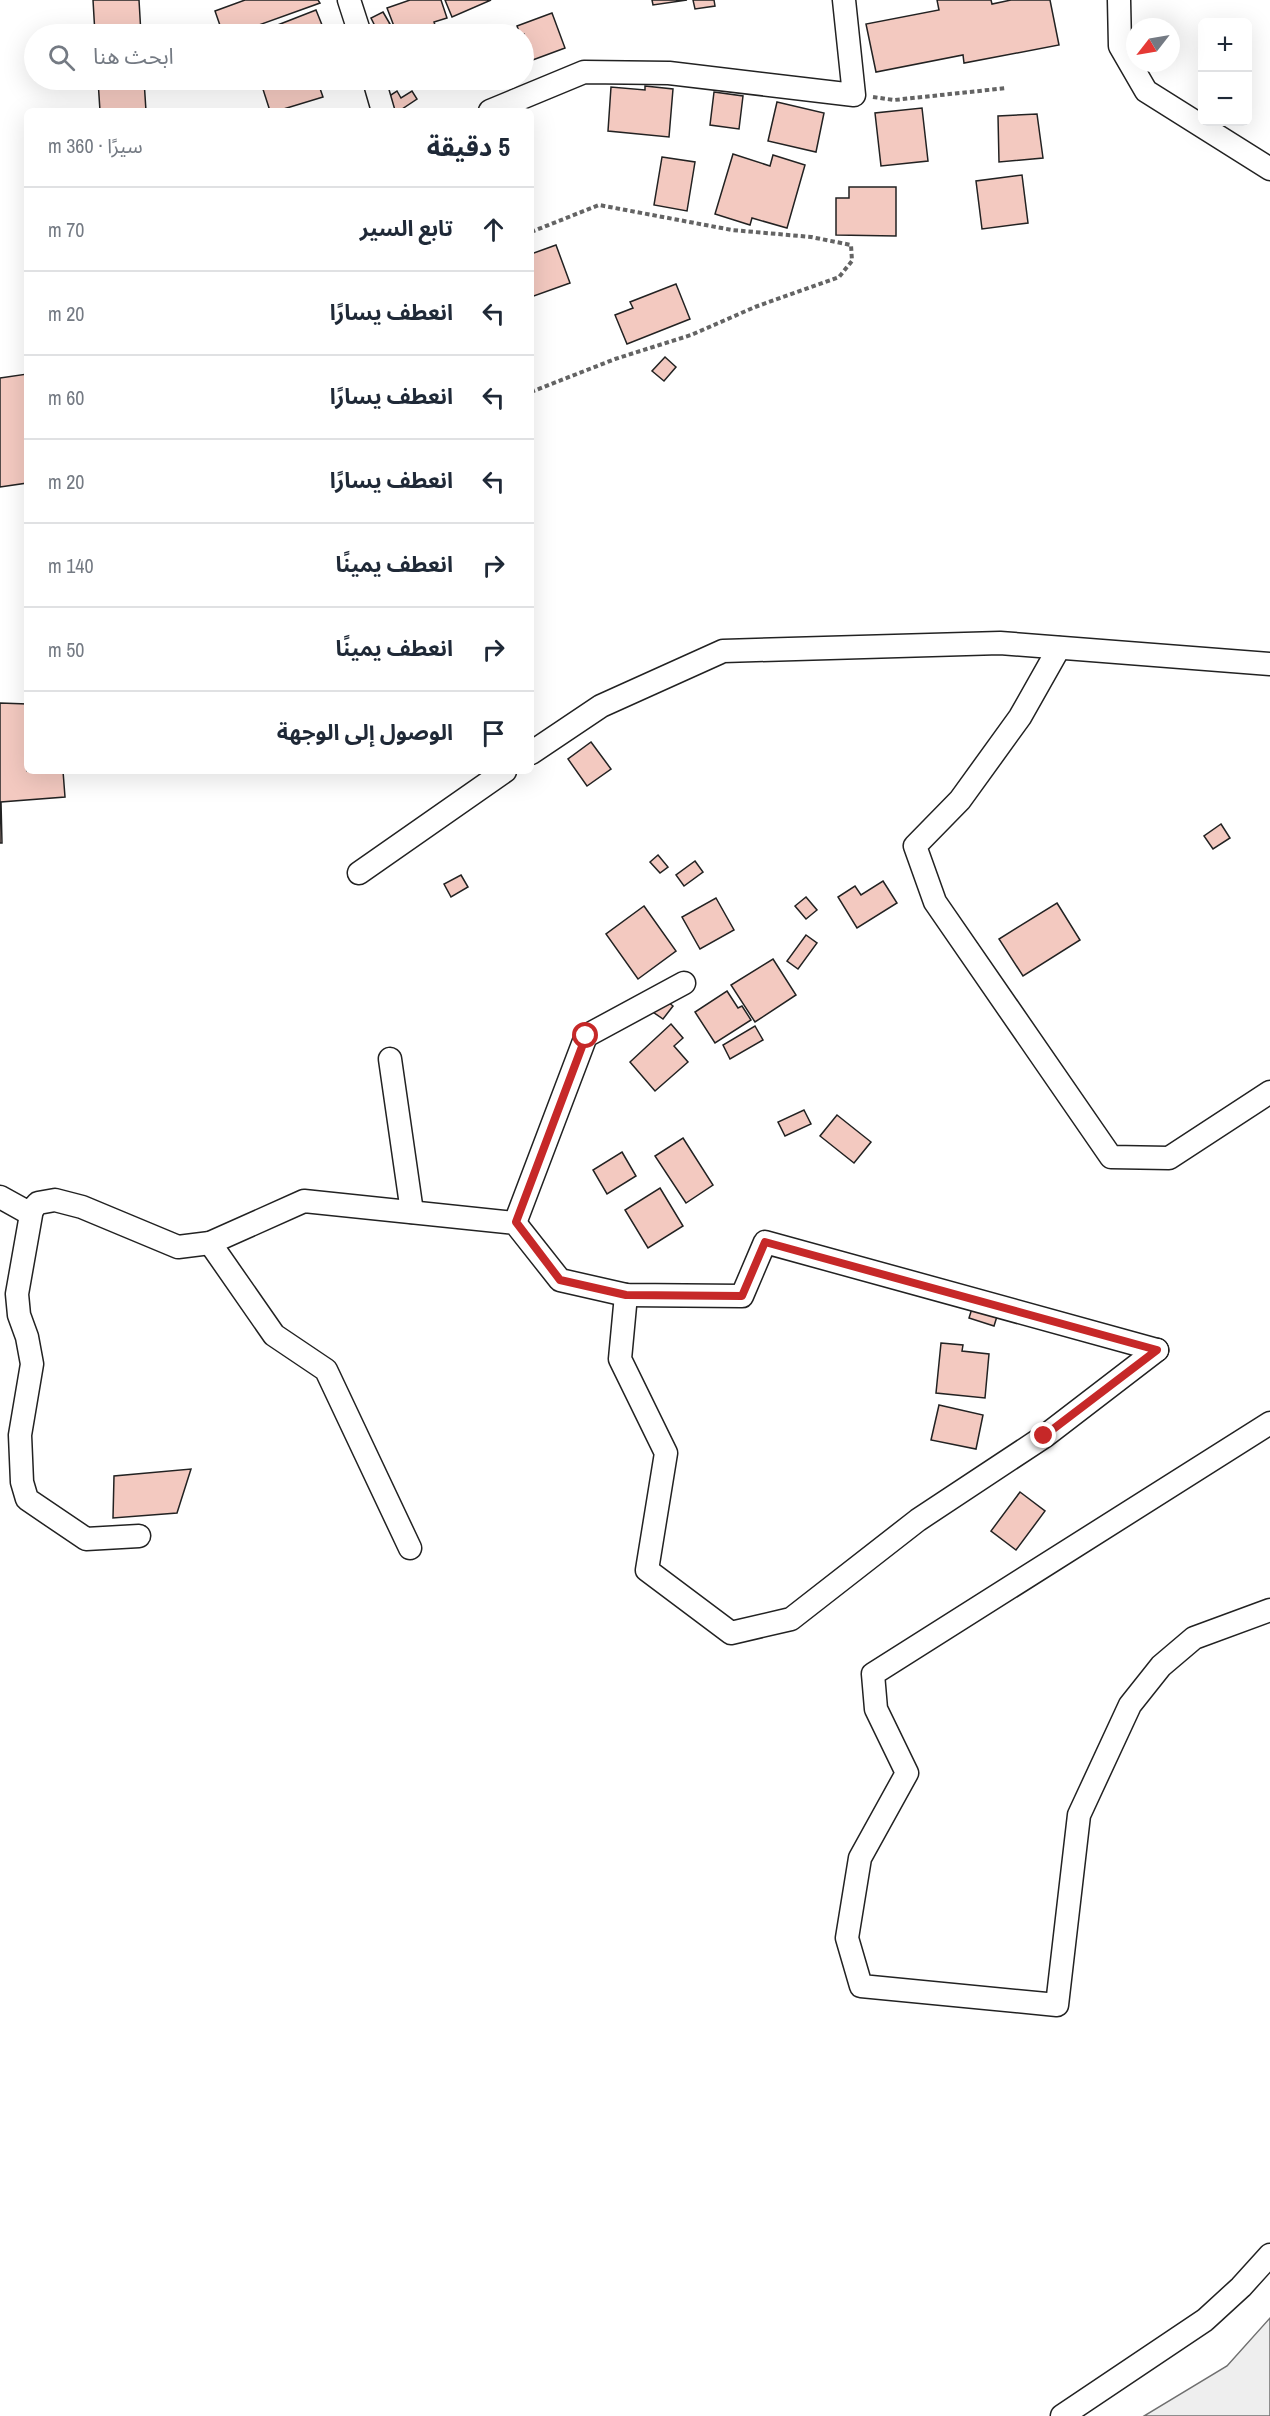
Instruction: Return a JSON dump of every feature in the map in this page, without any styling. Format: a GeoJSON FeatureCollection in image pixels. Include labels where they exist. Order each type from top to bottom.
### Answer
{"type":"FeatureCollection","features":[{"type":"Feature","properties":{"kind":"street"},"geometry":{"type":"LineString","coordinates":[[349,0],[357,24]]}},
{"type":"Feature","properties":{"kind":"street"},"geometry":{"type":"LineString","coordinates":[[497,108],[584,72],[669,73],[855,95],[844,0]]}},
{"type":"Feature","properties":{"kind":"street"},"geometry":{"type":"LineString","coordinates":[[1119,0],[1120,46],[1146,91],[1270,169]]}},
{"type":"Feature","properties":{"kind":"street"},"geometry":{"type":"LineString","coordinates":[[377,90],[382,108]]}},
{"type":"Feature","properties":{"kind":"street"},"geometry":{"type":"LineString","coordinates":[[534,751],[601,706],[723,651],[1000,643],[1270,664]]}},
{"type":"Feature","properties":{"kind":"street"},"geometry":{"type":"LineString","coordinates":[[1059,648],[1020,717],[960,800],[915,846],[935,902],[1111,1157],[1169,1158],[1270,1092]]}},
{"type":"Feature","properties":{"kind":"street"},"geometry":{"type":"LineString","coordinates":[[359,873],[501,774]]}},
{"type":"Feature","properties":{"kind":"street"},"geometry":{"type":"LineString","coordinates":[[516,1222],[586,1036],[684,983]]}},
{"type":"Feature","properties":{"kind":"street"},"geometry":{"type":"LineString","coordinates":[[390,1059],[412,1212]]}},
{"type":"Feature","properties":{"kind":"street"},"geometry":{"type":"LineString","coordinates":[[0,1197],[29,1213],[38,1203],[55,1200],[82,1207],[178,1247],[210,1243],[304,1201],[516,1222],[560,1280],[626,1295],[742,1296],[765,1242],[1157,1350],[1044,1436],[918,1520],[791,1619],[731,1633],[647,1570],[666,1453],[621,1359],[626,1295]]}},
{"type":"Feature","properties":{"kind":"street"},"geometry":{"type":"LineString","coordinates":[[32,1209],[17,1294],[19,1315],[27,1337],[32,1364],[20,1436],[22,1482],[27,1499],[86,1539],[139,1536]]}},
{"type":"Feature","properties":{"kind":"street"},"geometry":{"type":"LineString","coordinates":[[210,1243],[274,1335],[326,1370],[410,1548]]}},
{"type":"Feature","properties":{"kind":"street"},"geometry":{"type":"LineString","coordinates":[[1270,1423],[873,1674],[876,1709],[907,1773],[860,1858],[847,1938],[861,1986],[1057,2005],[1078,1815],[1130,1705],[1161,1666],[1194,1638],[1270,1610]]}},
{"type":"Feature","properties":{"kind":"street"},"geometry":{"type":"LineString","coordinates":[[1062,2416],[1205,2320],[1241,2287],[1270,2255]]}},
{"type":"Feature","properties":{"kind":"path"},"geometry":{"type":"LineString","coordinates":[[855,95],[894,100],[1007,88]]}},
{"type":"Feature","properties":{"kind":"path"},"geometry":{"type":"LineString","coordinates":[[534,231],[599,205],[732,230],[811,237],[851,245],[852,261],[838,277],[755,307],[692,335],[615,359],[534,392]]}},
{"type":"Feature","properties":{"kind":"shaded area"},"geometry":{"type":"Polygon","coordinates":[[[1270,2318],[1270,2416],[1144,2416],[1227,2366],[1270,2318]]]}},
{"type":"Feature","properties":{"kind":"building"},"geometry":{"type":"Polygon","coordinates":[[[93,0],[139,0],[140,24],[94,24],[93,0]]]}},
{"type":"Feature","properties":{"kind":"building"},"geometry":{"type":"Polygon","coordinates":[[[245,0],[318,0],[320,3],[262,24],[220,24],[215,11],[245,0]]]}},
{"type":"Feature","properties":{"kind":"building"},"geometry":{"type":"Polygon","coordinates":[[[410,0],[441,0],[447,18],[434,22],[435,24],[393,24],[387,8],[410,0]]]}},
{"type":"Feature","properties":{"kind":"building"},"geometry":{"type":"Polygon","coordinates":[[[445,0],[491,0],[452,17],[445,0]]]}},
{"type":"Feature","properties":{"kind":"building"},"geometry":{"type":"Polygon","coordinates":[[[652,0],[687,0],[653,5],[652,0]]]}},
{"type":"Feature","properties":{"kind":"building"},"geometry":{"type":"Polygon","coordinates":[[[693,0],[714,0],[715,6],[695,9],[693,0]]]}},
{"type":"Feature","properties":{"kind":"building"},"geometry":{"type":"Polygon","coordinates":[[[937,0],[991,0],[992,4],[1011,0],[1050,0],[1059,45],[964,63],[963,55],[876,72],[866,24],[939,10],[937,0]]]}},
{"type":"Feature","properties":{"kind":"building"},"geometry":{"type":"Polygon","coordinates":[[[316,10],[322,24],[280,24],[316,10]]]}},
{"type":"Feature","properties":{"kind":"building"},"geometry":{"type":"Polygon","coordinates":[[[383,12],[390,24],[374,24],[371,18],[383,12]]]}},
{"type":"Feature","properties":{"kind":"building"},"geometry":{"type":"Polygon","coordinates":[[[552,13],[565,48],[534,60],[534,24],[522,24],[552,13]]]}},
{"type":"Feature","properties":{"kind":"building"},"geometry":{"type":"Polygon","coordinates":[[[645,86],[673,89],[669,137],[608,131],[611,87],[645,90],[645,86]]]}},
{"type":"Feature","properties":{"kind":"building"},"geometry":{"type":"Polygon","coordinates":[[[99,90],[145,90],[146,108],[100,108],[99,90]]]}},
{"type":"Feature","properties":{"kind":"building"},"geometry":{"type":"Polygon","coordinates":[[[263,90],[321,90],[323,97],[287,108],[269,108],[263,90]]]}},
{"type":"Feature","properties":{"kind":"building"},"geometry":{"type":"Polygon","coordinates":[[[397,91],[401,98],[412,91],[417,99],[404,108],[388,108],[383,100],[397,91]]]}},
{"type":"Feature","properties":{"kind":"building"},"geometry":{"type":"Polygon","coordinates":[[[714,92],[743,96],[739,129],[710,125],[714,92]]]}},
{"type":"Feature","properties":{"kind":"building"},"geometry":{"type":"Polygon","coordinates":[[[777,102],[824,113],[816,152],[768,141],[777,102]]]}},
{"type":"Feature","properties":{"kind":"building"},"geometry":{"type":"Polygon","coordinates":[[[922,108],[928,161],[881,166],[875,113],[922,108]]]}},
{"type":"Feature","properties":{"kind":"building"},"geometry":{"type":"Polygon","coordinates":[[[1037,114],[1043,158],[999,162],[998,116],[1037,114]]]}},
{"type":"Feature","properties":{"kind":"building"},"geometry":{"type":"Polygon","coordinates":[[[733,154],[770,166],[773,155],[805,165],[787,228],[752,218],[750,225],[715,214],[733,154]]]}},
{"type":"Feature","properties":{"kind":"building"},"geometry":{"type":"Polygon","coordinates":[[[662,157],[695,162],[687,211],[654,205],[662,157]]]}},
{"type":"Feature","properties":{"kind":"building"},"geometry":{"type":"Polygon","coordinates":[[[1022,175],[1028,223],[982,229],[976,181],[1022,175]]]}},
{"type":"Feature","properties":{"kind":"building"},"geometry":{"type":"Polygon","coordinates":[[[849,187],[896,187],[896,236],[836,235],[836,198],[849,198],[849,187]]]}},
{"type":"Feature","properties":{"kind":"building"},"geometry":{"type":"Polygon","coordinates":[[[556,245],[570,283],[534,296],[534,253],[556,245]]]}},
{"type":"Feature","properties":{"kind":"building"},"geometry":{"type":"Polygon","coordinates":[[[676,284],[690,319],[627,344],[615,315],[633,308],[630,302],[676,284]]]}},
{"type":"Feature","properties":{"kind":"building"},"geometry":{"type":"Polygon","coordinates":[[[665,357],[676,367],[664,381],[652,371],[665,357]]]}},
{"type":"Feature","properties":{"kind":"building"},"geometry":{"type":"Polygon","coordinates":[[[24,374],[24,483],[0,487],[0,378],[24,374]]]}},
{"type":"Feature","properties":{"kind":"building"},"geometry":{"type":"Polygon","coordinates":[[[0,703],[24,704],[24,774],[63,774],[65,797],[1,802],[2,843],[0,843],[0,703]]]}},
{"type":"Feature","properties":{"kind":"building"},"geometry":{"type":"Polygon","coordinates":[[[591,742],[611,769],[587,786],[568,759],[591,742]]]}},
{"type":"Feature","properties":{"kind":"building"},"geometry":{"type":"Polygon","coordinates":[[[1221,824],[1230,838],[1213,849],[1204,836],[1221,824]]]}},
{"type":"Feature","properties":{"kind":"building"},"geometry":{"type":"Polygon","coordinates":[[[658,855],[668,867],[660,873],[650,862],[658,855]]]}},
{"type":"Feature","properties":{"kind":"building"},"geometry":{"type":"Polygon","coordinates":[[[695,861],[703,872],[684,886],[676,875],[695,861]]]}},
{"type":"Feature","properties":{"kind":"building"},"geometry":{"type":"Polygon","coordinates":[[[461,875],[468,887],[451,897],[444,884],[461,875]]]}},
{"type":"Feature","properties":{"kind":"building"},"geometry":{"type":"Polygon","coordinates":[[[883,881],[897,903],[857,928],[838,897],[855,886],[861,895],[883,881]]]}},
{"type":"Feature","properties":{"kind":"building"},"geometry":{"type":"Polygon","coordinates":[[[806,897],[817,910],[806,919],[795,906],[806,897]]]}},
{"type":"Feature","properties":{"kind":"building"},"geometry":{"type":"Polygon","coordinates":[[[716,898],[734,930],[700,949],[682,917],[716,898]]]}},
{"type":"Feature","properties":{"kind":"building"},"geometry":{"type":"Polygon","coordinates":[[[1057,903],[1080,940],[1023,976],[999,939],[1057,903]]]}},
{"type":"Feature","properties":{"kind":"building"},"geometry":{"type":"Polygon","coordinates":[[[644,906],[676,951],[638,979],[606,934],[644,906]]]}},
{"type":"Feature","properties":{"kind":"building"},"geometry":{"type":"Polygon","coordinates":[[[806,935],[817,943],[798,969],[787,961],[806,935]]]}},
{"type":"Feature","properties":{"kind":"building"},"geometry":{"type":"Polygon","coordinates":[[[773,959],[796,995],[755,1022],[731,985],[773,959]]]}},
{"type":"Feature","properties":{"kind":"building"},"geometry":{"type":"Polygon","coordinates":[[[727,991],[738,1008],[742,1006],[751,1020],[715,1043],[695,1012],[727,991]]]}},
{"type":"Feature","properties":{"kind":"building"},"geometry":{"type":"Polygon","coordinates":[[[661,996],[673,1006],[663,1019],[650,1010],[661,996]]]}},
{"type":"Feature","properties":{"kind":"building"},"geometry":{"type":"Polygon","coordinates":[[[671,1024],[683,1038],[674,1046],[688,1062],[655,1091],[630,1062],[671,1024]]]}},
{"type":"Feature","properties":{"kind":"building"},"geometry":{"type":"Polygon","coordinates":[[[755,1026],[763,1040],[730,1059],[723,1045],[755,1026]]]}},
{"type":"Feature","properties":{"kind":"building"},"geometry":{"type":"Polygon","coordinates":[[[804,1110],[811,1124],[785,1136],[778,1122],[804,1110]]]}},
{"type":"Feature","properties":{"kind":"building"},"geometry":{"type":"Polygon","coordinates":[[[837,1115],[871,1142],[854,1163],[820,1136],[837,1115]]]}},
{"type":"Feature","properties":{"kind":"building"},"geometry":{"type":"Polygon","coordinates":[[[683,1138],[713,1185],[686,1203],[655,1156],[683,1138]]]}},
{"type":"Feature","properties":{"kind":"building"},"geometry":{"type":"Polygon","coordinates":[[[622,1152],[636,1176],[607,1194],[593,1170],[622,1152]]]}},
{"type":"Feature","properties":{"kind":"building"},"geometry":{"type":"Polygon","coordinates":[[[660,1188],[683,1226],[648,1248],[625,1210],[660,1188]]]}},
{"type":"Feature","properties":{"kind":"building"},"geometry":{"type":"Polygon","coordinates":[[[974,1302],[999,1310],[994,1326],[969,1318],[974,1302]]]}},
{"type":"Feature","properties":{"kind":"building"},"geometry":{"type":"Polygon","coordinates":[[[941,1343],[963,1345],[962,1351],[989,1354],[985,1398],[936,1393],[941,1343]]]}},
{"type":"Feature","properties":{"kind":"building"},"geometry":{"type":"Polygon","coordinates":[[[939,1405],[983,1415],[976,1449],[931,1440],[939,1405]]]}},
{"type":"Feature","properties":{"kind":"building"},"geometry":{"type":"Polygon","coordinates":[[[191,1469],[177,1513],[113,1518],[114,1476],[191,1469]]]}},
{"type":"Feature","properties":{"kind":"building"},"geometry":{"type":"Polygon","coordinates":[[[1020,1492],[1045,1511],[1016,1550],[991,1531],[1020,1492]]]}},
{"type":"Feature","properties":{"kind":"route"},"geometry":{"type":"LineString","coordinates":[[586,1036],[516,1222],[560,1280],[626,1295],[742,1296],[765,1242],[1157,1350],[1044,1436]]}}]}
